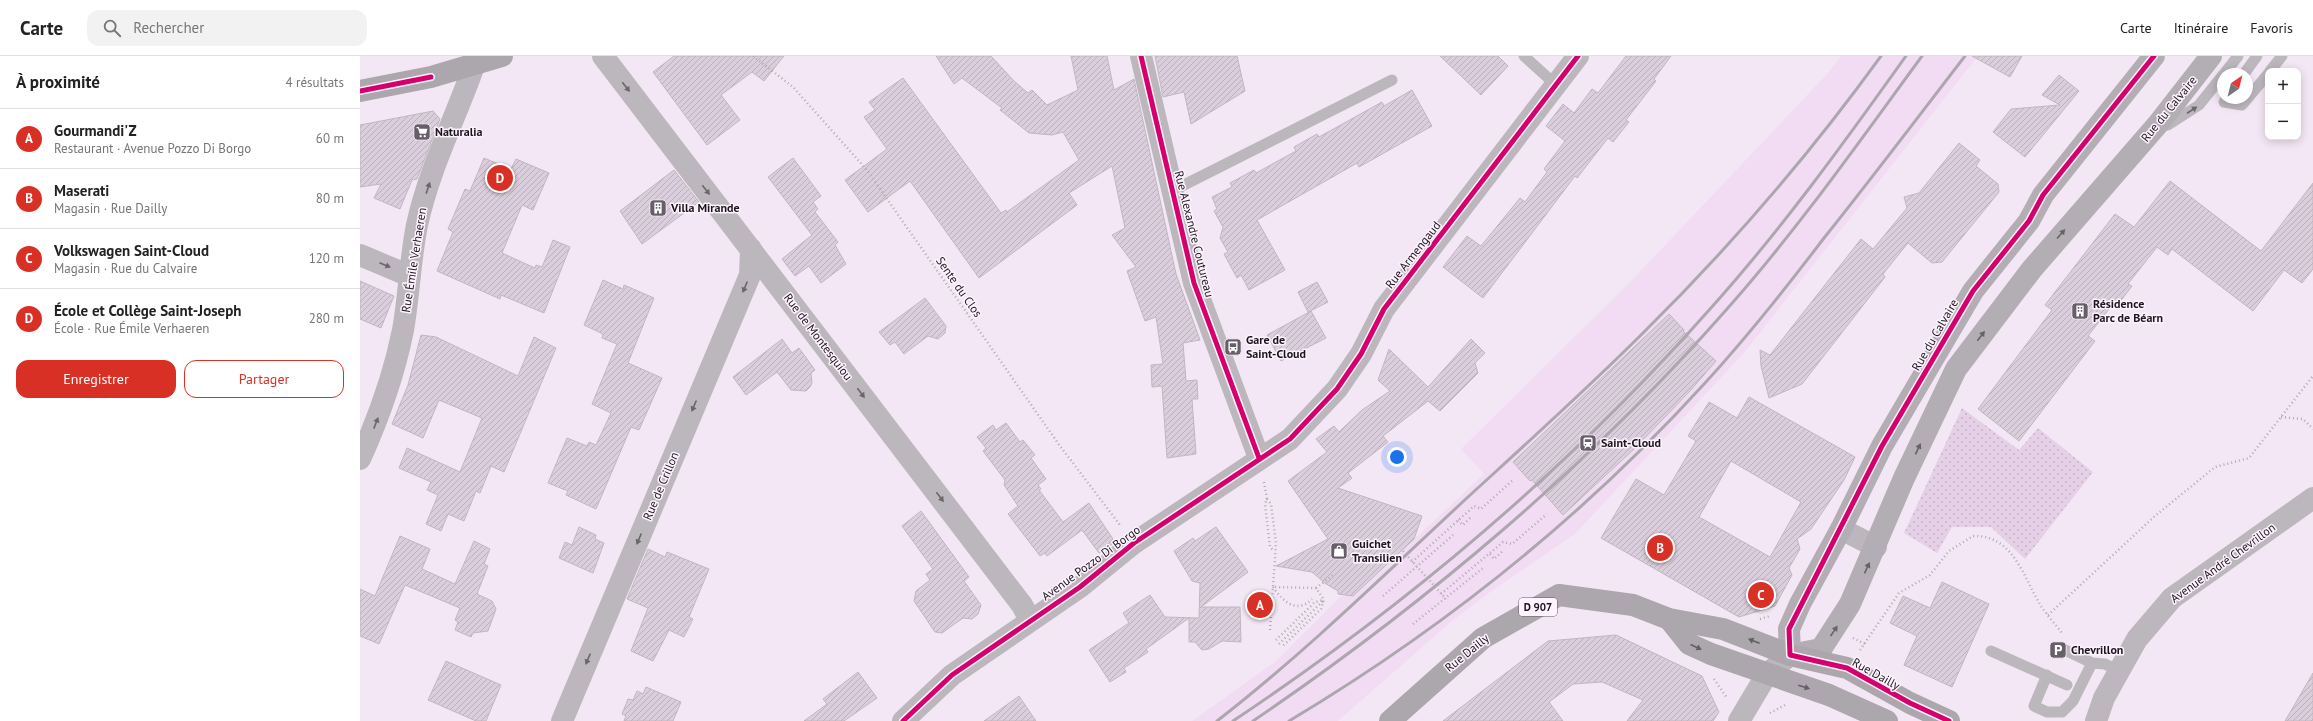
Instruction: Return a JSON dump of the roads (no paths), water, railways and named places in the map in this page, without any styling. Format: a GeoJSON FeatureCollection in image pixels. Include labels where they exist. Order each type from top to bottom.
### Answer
{"type":"FeatureCollection","features":[{"type":"Feature","properties":{"kind":"main road"},"geometry":{"type":"LineString","coordinates":[[360,91],[431,77],[502,56]]}},
{"type":"Feature","properties":{"kind":"main road","name":"Rue du Calvaire"},"geometry":{"type":"LineString","coordinates":[[2154,56],[2043,195],[2029,221],[1973,291],[1882,446],[1841,529],[1800,604],[1789,629],[1790,655],[1821,649],[1850,604],[1876,547],[1904,478],[1956,369],[2050,246],[2158,124],[2211,56]]}},
{"type":"Feature","properties":{"kind":"main road","name":"Rue Dailly"},"geometry":{"type":"LineString","coordinates":[[1390,721],[1483,638],[1559,595],[1633,605],[1669,619],[1724,629],[1790,655],[1847,668],[1910,703],[1949,721]]}},
{"type":"Feature","properties":{"kind":"main road"},"geometry":{"type":"LineString","coordinates":[[1669,619],[1689,644],[1767,674],[1829,695],[1887,721]]}},
{"type":"Feature","properties":{"kind":"street","name":"Rue de Montesquiou"},"geometry":{"type":"LineString","coordinates":[[603,56],[1012,593],[1030,620]]}},
{"type":"Feature","properties":{"kind":"street","name":"Rue Alexandre Coutureau"},"geometry":{"type":"LineString","coordinates":[[1141,56],[1194,283],[1259,458]]}},
{"type":"Feature","properties":{"kind":"street","name":"Rue Armengaud"},"geometry":{"type":"LineString","coordinates":[[1259,458],[1290,439],[1337,388],[1361,354],[1384,309],[1578,56]]}},
{"type":"Feature","properties":{"kind":"street","name":"Rue Émile Verhaeren"},"geometry":{"type":"LineString","coordinates":[[360,459],[375,427],[395,363],[403,329],[417,226],[423,202],[440,152],[475,63]]}},
{"type":"Feature","properties":{"kind":"street","name":"Rue de Crillon"},"geometry":{"type":"LineString","coordinates":[[562,721],[750,275],[751,249]]}},
{"type":"Feature","properties":{"kind":"street"},"geometry":{"type":"LineString","coordinates":[[360,255],[410,276]]}},
{"type":"Feature","properties":{"kind":"street","name":"Avenue Pozzo Di Borgo"},"geometry":{"type":"LineString","coordinates":[[903,721],[952,675],[1080,587],[1134,543],[1259,458]]}},
{"type":"Feature","properties":{"kind":"street","name":"Avenue André Chevrillon"},"geometry":{"type":"LineString","coordinates":[[2096,721],[2104,698],[2137,639],[2172,598],[2313,498]]}},
{"type":"Feature","properties":{"kind":"street"},"geometry":{"type":"LineString","coordinates":[[1841,529],[1876,547]]}},
{"type":"Feature","properties":{"kind":"street"},"geometry":{"type":"LineString","coordinates":[[1739,721],[1767,674],[1790,655]]}},
{"type":"Feature","properties":{"kind":"street","name":"Avenue André Chevrillon"},"geometry":{"type":"LineString","coordinates":[[2084,721],[2104,698]]}},
{"type":"Feature","properties":{"kind":"lane"},"geometry":{"type":"LineString","coordinates":[[1524,56],[1556,85]]}},
{"type":"Feature","properties":{"kind":"lane"},"geometry":{"type":"LineString","coordinates":[[2228,68],[2238,56]]}},
{"type":"Feature","properties":{"kind":"lane"},"geometry":{"type":"LineString","coordinates":[[2248,68],[2257,56]]}},
{"type":"Feature","properties":{"kind":"lane"},"geometry":{"type":"LineString","coordinates":[[2272,68],[2282,56]]}},
{"type":"Feature","properties":{"kind":"lane"},"geometry":{"type":"LineString","coordinates":[[2253,92],[2265,78]]}},
{"type":"Feature","properties":{"kind":"lane"},"geometry":{"type":"LineString","coordinates":[[1172,191],[1392,80]]}},
{"type":"Feature","properties":{"kind":"lane"},"geometry":{"type":"LineString","coordinates":[[2158,124],[2168,125],[2199,105],[2217,82]]}},
{"type":"Feature","properties":{"kind":"lane"},"geometry":{"type":"LineString","coordinates":[[2063,649],[2092,663],[2105,664],[2119,671]]}},
{"type":"Feature","properties":{"kind":"lane"},"geometry":{"type":"LineString","coordinates":[[1991,651],[2067,684]]}},
{"type":"Feature","properties":{"kind":"lane"},"geometry":{"type":"LineString","coordinates":[[2047,676],[2034,706],[2047,712],[2062,712],[2073,701],[2092,663]]}},
{"type":"Feature","properties":{"kind":"railway"},"geometry":{"type":"LineString","coordinates":[[1217,721],[1282,668],[1345,612],[1579,395],[1676,300],[1768,199],[1826,129],[1881,56]]}},
{"type":"Feature","properties":{"kind":"railway"},"geometry":{"type":"LineString","coordinates":[[1233,721],[1361,630],[1424,581],[1544,478],[1601,423],[1657,367],[1710,309],[1762,248],[1787,217],[1906,56]]}},
{"type":"Feature","properties":{"kind":"railway"},"geometry":{"type":"LineString","coordinates":[[1253,721],[1380,630],[1442,581],[1503,530],[1619,423],[1674,367],[1727,309],[1779,248],[1828,185],[1922,56]]}},
{"type":"Feature","properties":{"kind":"railway"},"geometry":{"type":"LineString","coordinates":[[1289,721],[1346,686],[1456,609],[1561,524],[1611,479],[1659,432],[1721,366],[1766,312],[1965,56]]}},
{"type":"Feature","properties":{"kind":"place","name":"Naturalia"},"geometry":{"type":"Point","coordinates":[422,132]}},
{"type":"Feature","properties":{"kind":"place","name":"École et Collège Saint-Joseph"},"geometry":{"type":"Point","coordinates":[500,178]}},
{"type":"Feature","properties":{"kind":"place","name":"Villa Mirande"},"geometry":{"type":"Point","coordinates":[658,208]}},
{"type":"Feature","properties":{"kind":"place","name":"Résidence Parc de Béarn"},"geometry":{"type":"Point","coordinates":[2080,311]}},
{"type":"Feature","properties":{"kind":"place","name":"Gare de Saint-Cloud"},"geometry":{"type":"Point","coordinates":[1233,347]}},
{"type":"Feature","properties":{"kind":"place","name":"Saint-Cloud"},"geometry":{"type":"Point","coordinates":[1588,443]}},
{"type":"Feature","properties":{"kind":"place","name":"Maserati"},"geometry":{"type":"Point","coordinates":[1660,548]}},
{"type":"Feature","properties":{"kind":"place","name":"Guichet Transilien"},"geometry":{"type":"Point","coordinates":[1339,551]}},
{"type":"Feature","properties":{"kind":"place","name":"Volkswagen Saint-Cloud"},"geometry":{"type":"Point","coordinates":[1761,595]}},
{"type":"Feature","properties":{"kind":"place","name":"Gourmandi'Z"},"geometry":{"type":"Point","coordinates":[1260,605]}},
{"type":"Feature","properties":{"kind":"place","name":"Chevrillon"},"geometry":{"type":"Point","coordinates":[2058,650]}}]}
